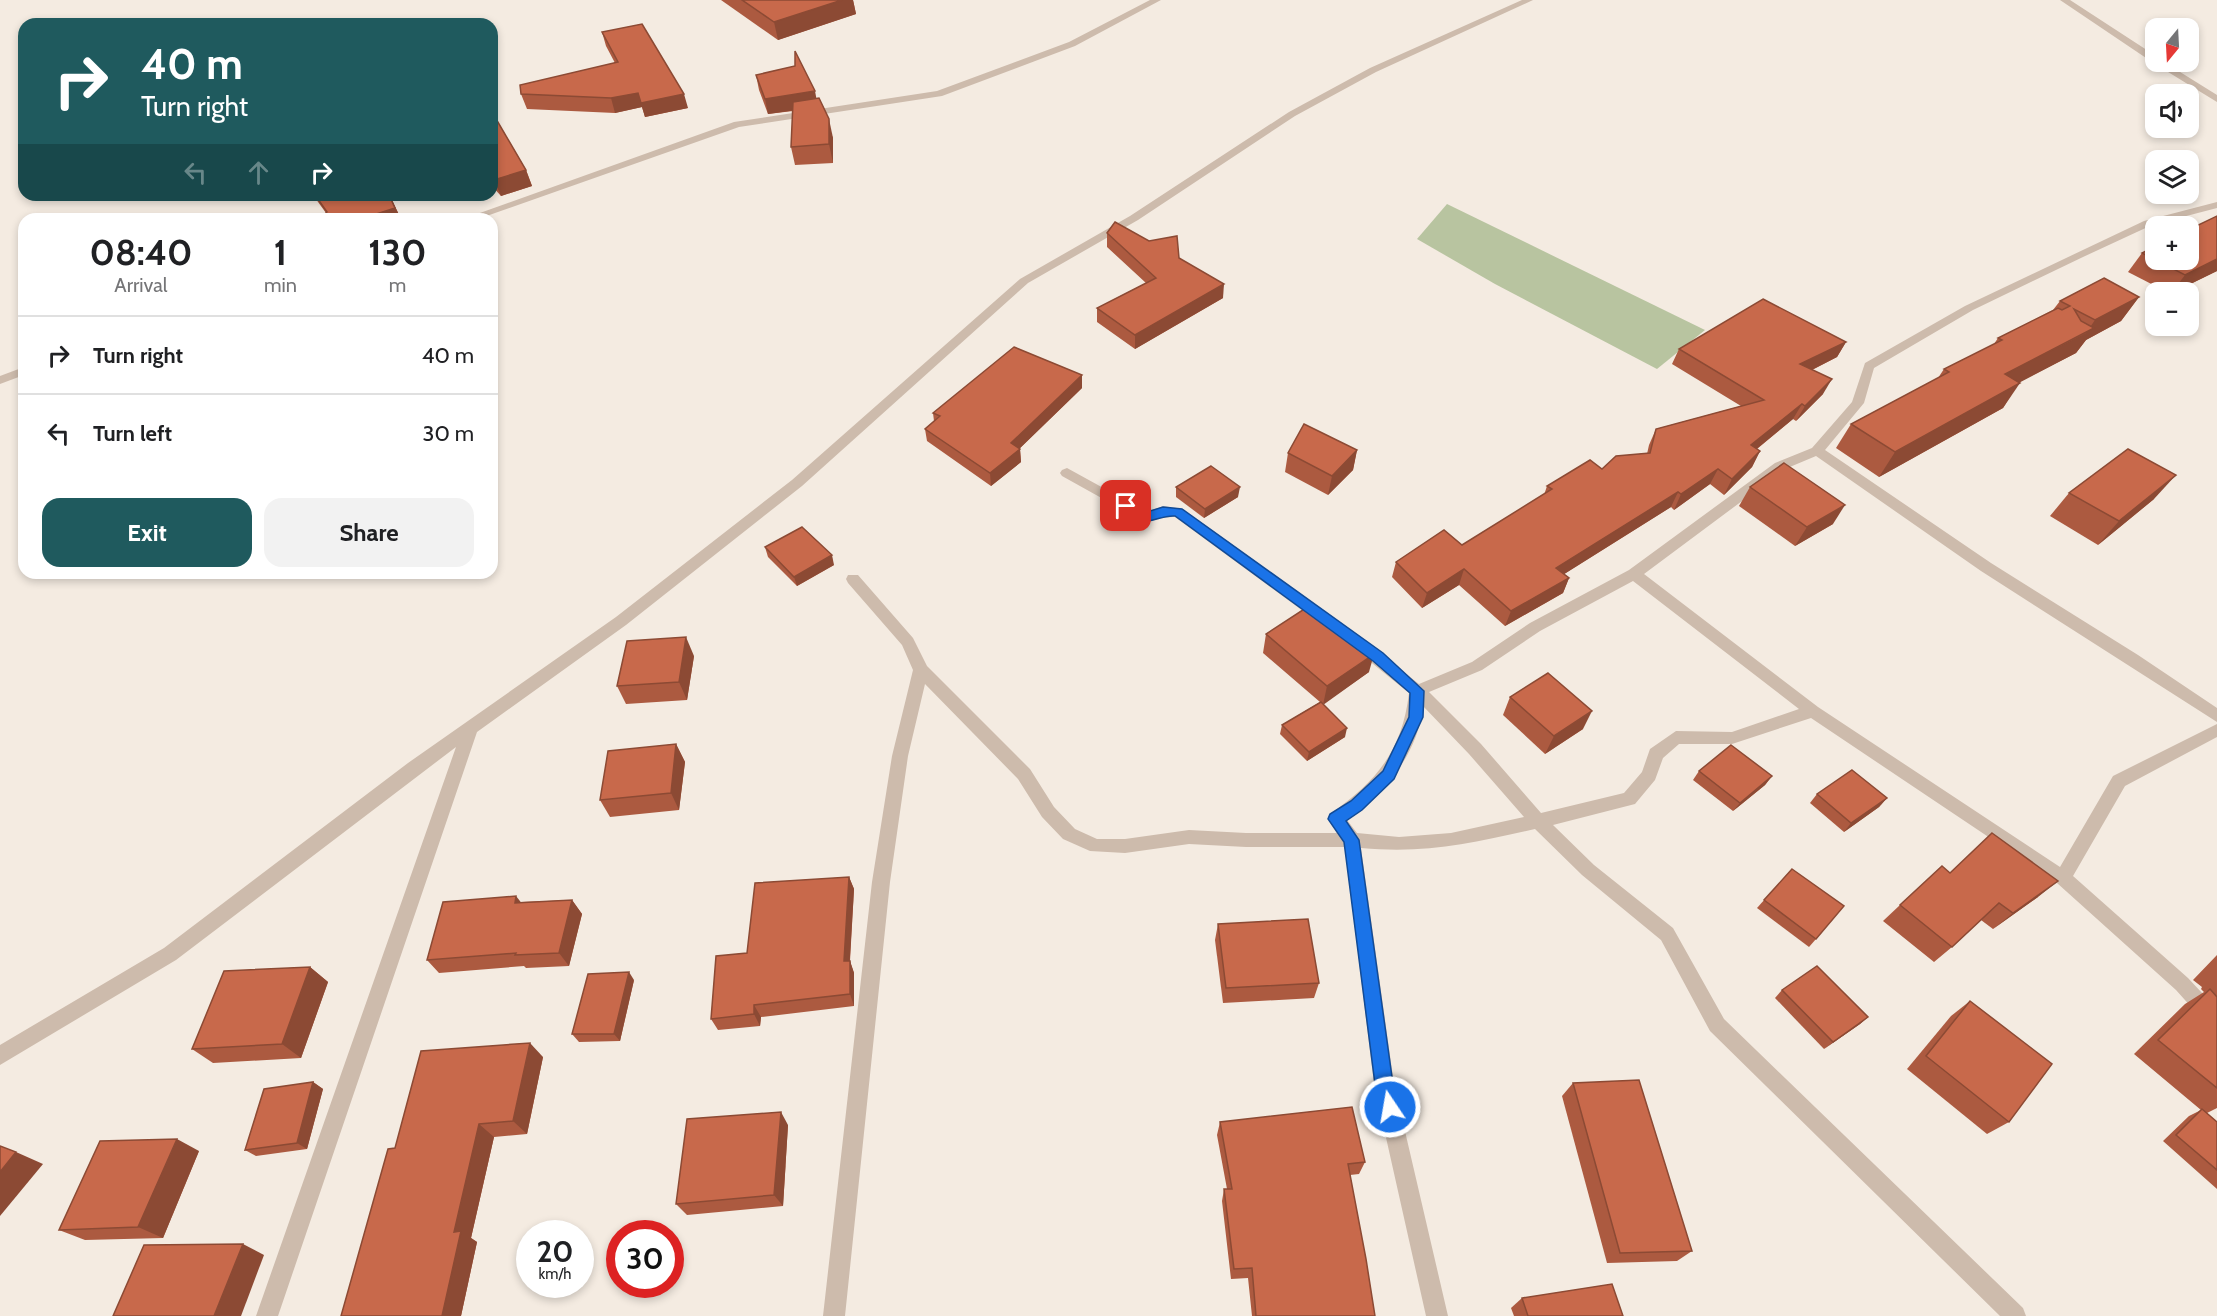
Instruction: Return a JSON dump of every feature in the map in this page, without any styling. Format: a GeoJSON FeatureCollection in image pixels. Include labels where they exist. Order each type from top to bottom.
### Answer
{"type":"FeatureCollection","features":[{"type":"Feature","properties":{"kind":"street"},"geometry":{"type":"LineString","coordinates":[[485,213],[737,124],[939,94],[1072,44],[1157,0]]}},
{"type":"Feature","properties":{"kind":"street"},"geometry":{"type":"LineString","coordinates":[[0,1056],[170,954],[414,768],[621,621],[797,483],[1024,281],[1134,218],[1302,108],[1373,70],[1529,0]]}},
{"type":"Feature","properties":{"kind":"street"},"geometry":{"type":"LineString","coordinates":[[2064,0],[2145,53]]}},
{"type":"Feature","properties":{"kind":"street"},"geometry":{"type":"LineString","coordinates":[[2174,72],[2217,99]]}},
{"type":"Feature","properties":{"kind":"street"},"geometry":{"type":"LineString","coordinates":[[1417,691],[1478,666],[1535,627],[1634,574],[1780,466],[1817,451],[1858,403],[1869,366],[1969,308],[2070,259],[2148,224],[2217,205]]}},
{"type":"Feature","properties":{"kind":"street"},"geometry":{"type":"LineString","coordinates":[[0,380],[18,374]]}},
{"type":"Feature","properties":{"kind":"street"},"geometry":{"type":"LineString","coordinates":[[1817,451],[1986,567],[2133,659],[2217,716]]}},
{"type":"Feature","properties":{"kind":"street"},"geometry":{"type":"LineString","coordinates":[[1067,473],[1146,517],[1163,511],[1178,512],[1378,657],[1417,691],[1486,761],[1538,821],[1588,870],[1667,934],[1717,1025],[2015,1316]]}},
{"type":"Feature","properties":{"kind":"street"},"geometry":{"type":"LineString","coordinates":[[1634,574],[1813,711],[2064,878],[2182,984],[2217,1022]]}},
{"type":"Feature","properties":{"kind":"street"},"geometry":{"type":"LineString","coordinates":[[853,579],[908,642],[921,670],[1024,774],[1048,812],[1069,834],[1096,846],[1125,846],[1189,837],[1246,840],[1352,840],[1399,844],[1451,840],[1629,799],[1649,775],[1656,754],[1676,737],[1732,738],[1813,711]]}},
{"type":"Feature","properties":{"kind":"street"},"geometry":{"type":"LineString","coordinates":[[834,1316],[880,882],[900,756],[921,670]]}},
{"type":"Feature","properties":{"kind":"street"},"geometry":{"type":"LineString","coordinates":[[1417,691],[1416,717],[1388,775],[1357,805],[1336,819],[1352,840],[1384,1084],[1437,1316]]}},
{"type":"Feature","properties":{"kind":"street"},"geometry":{"type":"LineString","coordinates":[[267,1316],[435,835],[470,728]]}},
{"type":"Feature","properties":{"kind":"street"},"geometry":{"type":"LineString","coordinates":[[2064,878],[2119,781],[2217,730]]}},
{"type":"Feature","properties":{"kind":"green space"},"geometry":{"type":"Polygon","coordinates":[[[1447,204],[1705,330],[1657,369],[1495,284],[1417,239],[1447,204]]]}},
{"type":"Feature","properties":{"kind":"building"},"geometry":{"type":"Polygon","coordinates":[[[742,0],[842,0],[774,22],[742,0]]]}},
{"type":"Feature","properties":{"kind":"building"},"geometry":{"type":"Polygon","coordinates":[[[642,24],[684,94],[641,103],[638,93],[611,98],[521,94],[520,85],[618,62],[602,32],[642,24]]]}},
{"type":"Feature","properties":{"kind":"building"},"geometry":{"type":"Polygon","coordinates":[[[795,51],[815,91],[765,99],[756,75],[795,66],[795,51]]]}},
{"type":"Feature","properties":{"kind":"building"},"geometry":{"type":"Polygon","coordinates":[[[819,98],[829,119],[829,144],[791,147],[793,102],[819,98]]]}},
{"type":"Feature","properties":{"kind":"building"},"geometry":{"type":"Polygon","coordinates":[[[498,122],[526,170],[498,179],[498,122]]]}},
{"type":"Feature","properties":{"kind":"building"},"geometry":{"type":"Polygon","coordinates":[[[319,201],[392,201],[395,208],[379,213],[327,212],[319,201]]]}},
{"type":"Feature","properties":{"kind":"building"},"geometry":{"type":"Polygon","coordinates":[[[2217,216],[2217,259],[2199,268],[2199,225],[2217,216]]]}},
{"type":"Feature","properties":{"kind":"building"},"geometry":{"type":"Polygon","coordinates":[[[1115,222],[1149,241],[1177,236],[1179,258],[1224,284],[1135,335],[1097,308],[1156,278],[1107,233],[1115,222]]]}},
{"type":"Feature","properties":{"kind":"building"},"geometry":{"type":"Polygon","coordinates":[[[2175,270],[2195,270],[2185,275],[2175,270]]]}},
{"type":"Feature","properties":{"kind":"building"},"geometry":{"type":"Polygon","coordinates":[[[2104,278],[2139,297],[2095,320],[2074,309],[2081,321],[2094,328],[2005,374],[2020,383],[1895,452],[1851,424],[1949,372],[1944,369],[2002,340],[1998,338],[2058,308],[2062,310],[2070,306],[2060,301],[2104,278]]]}},
{"type":"Feature","properties":{"kind":"building"},"geometry":{"type":"Polygon","coordinates":[[[1763,299],[1846,342],[1800,364],[1832,379],[1805,406],[1802,404],[1751,445],[1760,451],[1732,479],[1718,469],[1681,494],[1678,492],[1556,568],[1569,578],[1511,611],[1464,569],[1427,593],[1396,562],[1444,530],[1462,545],[1552,489],[1547,486],[1590,460],[1602,469],[1616,456],[1650,453],[1656,429],[1764,400],[1679,349],[1763,299]]]}},
{"type":"Feature","properties":{"kind":"building"},"geometry":{"type":"Polygon","coordinates":[[[1014,347],[1082,375],[1011,443],[1020,449],[990,473],[925,429],[940,416],[933,413],[1014,347]]]}},
{"type":"Feature","properties":{"kind":"building"},"geometry":{"type":"Polygon","coordinates":[[[1304,424],[1357,450],[1332,476],[1288,453],[1304,424]]]}},
{"type":"Feature","properties":{"kind":"building"},"geometry":{"type":"Polygon","coordinates":[[[2128,449],[2176,475],[2119,521],[2069,493],[2128,449]]]}},
{"type":"Feature","properties":{"kind":"building"},"geometry":{"type":"Polygon","coordinates":[[[1784,463],[1845,505],[1807,527],[1750,487],[1784,463]]]}},
{"type":"Feature","properties":{"kind":"building"},"geometry":{"type":"Polygon","coordinates":[[[1211,466],[1240,487],[1205,509],[1176,487],[1211,466]]]}},
{"type":"Feature","properties":{"kind":"building"},"geometry":{"type":"Polygon","coordinates":[[[802,527],[832,555],[794,577],[765,547],[802,527]]]}},
{"type":"Feature","properties":{"kind":"building"},"geometry":{"type":"Polygon","coordinates":[[[1312,604],[1374,654],[1327,686],[1266,634],[1312,604]]]}},
{"type":"Feature","properties":{"kind":"building"},"geometry":{"type":"Polygon","coordinates":[[[686,637],[679,682],[617,686],[627,641],[686,637]]]}},
{"type":"Feature","properties":{"kind":"building"},"geometry":{"type":"Polygon","coordinates":[[[1548,673],[1592,711],[1554,736],[1510,697],[1548,673]]]}},
{"type":"Feature","properties":{"kind":"building"},"geometry":{"type":"Polygon","coordinates":[[[1321,702],[1347,728],[1309,752],[1282,725],[1321,702]]]}},
{"type":"Feature","properties":{"kind":"building"},"geometry":{"type":"Polygon","coordinates":[[[676,744],[671,793],[600,800],[608,751],[676,744]]]}},
{"type":"Feature","properties":{"kind":"building"},"geometry":{"type":"Polygon","coordinates":[[[1731,745],[1772,776],[1740,803],[1699,771],[1731,745]]]}},
{"type":"Feature","properties":{"kind":"building"},"geometry":{"type":"Polygon","coordinates":[[[1852,770],[1887,798],[1851,823],[1817,794],[1852,770]]]}},
{"type":"Feature","properties":{"kind":"building"},"geometry":{"type":"Polygon","coordinates":[[[1992,833],[2058,881],[2013,913],[1999,903],[1952,947],[1900,905],[1942,866],[1950,873],[1992,833]]]}},
{"type":"Feature","properties":{"kind":"building"},"geometry":{"type":"Polygon","coordinates":[[[1792,869],[1844,906],[1816,939],[1764,900],[1792,869]]]}},
{"type":"Feature","properties":{"kind":"building"},"geometry":{"type":"Polygon","coordinates":[[[849,877],[844,961],[850,961],[850,994],[754,1005],[754,1014],[711,1019],[716,956],[747,953],[755,883],[849,877]]]}},
{"type":"Feature","properties":{"kind":"building"},"geometry":{"type":"Polygon","coordinates":[[[516,896],[515,903],[572,900],[559,953],[515,955],[516,953],[427,960],[443,902],[516,896]]]}},
{"type":"Feature","properties":{"kind":"building"},"geometry":{"type":"Polygon","coordinates":[[[1308,919],[1319,983],[1226,988],[1218,924],[1308,919]]]}},
{"type":"Feature","properties":{"kind":"building"},"geometry":{"type":"Polygon","coordinates":[[[1817,966],[1868,1017],[1833,1042],[1782,990],[1817,966]]]}},
{"type":"Feature","properties":{"kind":"building"},"geometry":{"type":"Polygon","coordinates":[[[310,967],[282,1044],[192,1049],[224,971],[310,967]]]}},
{"type":"Feature","properties":{"kind":"building"},"geometry":{"type":"Polygon","coordinates":[[[629,972],[614,1034],[572,1034],[588,974],[629,972]]]}},
{"type":"Feature","properties":{"kind":"building"},"geometry":{"type":"Polygon","coordinates":[[[2210,989],[2217,997],[2217,1088],[2158,1040],[2210,989]]]}},
{"type":"Feature","properties":{"kind":"building"},"geometry":{"type":"Polygon","coordinates":[[[1970,1001],[2052,1064],[2009,1122],[1926,1056],[1970,1001]]]}},
{"type":"Feature","properties":{"kind":"building"},"geometry":{"type":"Polygon","coordinates":[[[530,1043],[513,1121],[479,1124],[454,1232],[461,1231],[442,1316],[341,1316],[388,1149],[395,1148],[421,1051],[530,1043]]]}},
{"type":"Feature","properties":{"kind":"building"},"geometry":{"type":"Polygon","coordinates":[[[1639,1080],[1692,1251],[1620,1253],[1573,1083],[1639,1080]]]}},
{"type":"Feature","properties":{"kind":"building"},"geometry":{"type":"Polygon","coordinates":[[[313,1082],[297,1143],[245,1150],[264,1089],[313,1082]]]}},
{"type":"Feature","properties":{"kind":"building"},"geometry":{"type":"Polygon","coordinates":[[[1352,1107],[1365,1162],[1348,1164],[1375,1316],[1256,1316],[1252,1268],[1234,1269],[1224,1189],[1232,1189],[1220,1122],[1352,1107]]]}},
{"type":"Feature","properties":{"kind":"building"},"geometry":{"type":"Polygon","coordinates":[[[2202,1109],[2217,1122],[2217,1170],[2176,1135],[2202,1109]]]}},
{"type":"Feature","properties":{"kind":"building"},"geometry":{"type":"Polygon","coordinates":[[[781,1112],[774,1195],[676,1204],[687,1119],[781,1112]]]}},
{"type":"Feature","properties":{"kind":"building"},"geometry":{"type":"Polygon","coordinates":[[[177,1139],[138,1227],[59,1230],[100,1141],[177,1139]]]}},
{"type":"Feature","properties":{"kind":"building"},"geometry":{"type":"Polygon","coordinates":[[[0,1146],[16,1152],[0,1172],[0,1146]]]}},
{"type":"Feature","properties":{"kind":"building"},"geometry":{"type":"Polygon","coordinates":[[[243,1244],[214,1316],[113,1316],[144,1245],[243,1244]]]}},
{"type":"Feature","properties":{"kind":"building"},"geometry":{"type":"Polygon","coordinates":[[[1612,1284],[1623,1316],[1528,1316],[1522,1298],[1612,1284]]]}},
{"type":"Feature","properties":{"kind":"route"},"geometry":{"type":"LineString","coordinates":[[1126,506],[1146,517],[1163,511],[1178,512],[1378,657],[1417,691],[1416,717],[1405,744],[1388,775],[1357,805],[1336,819],[1352,840],[1384,1084],[1390,1107]]}}]}
